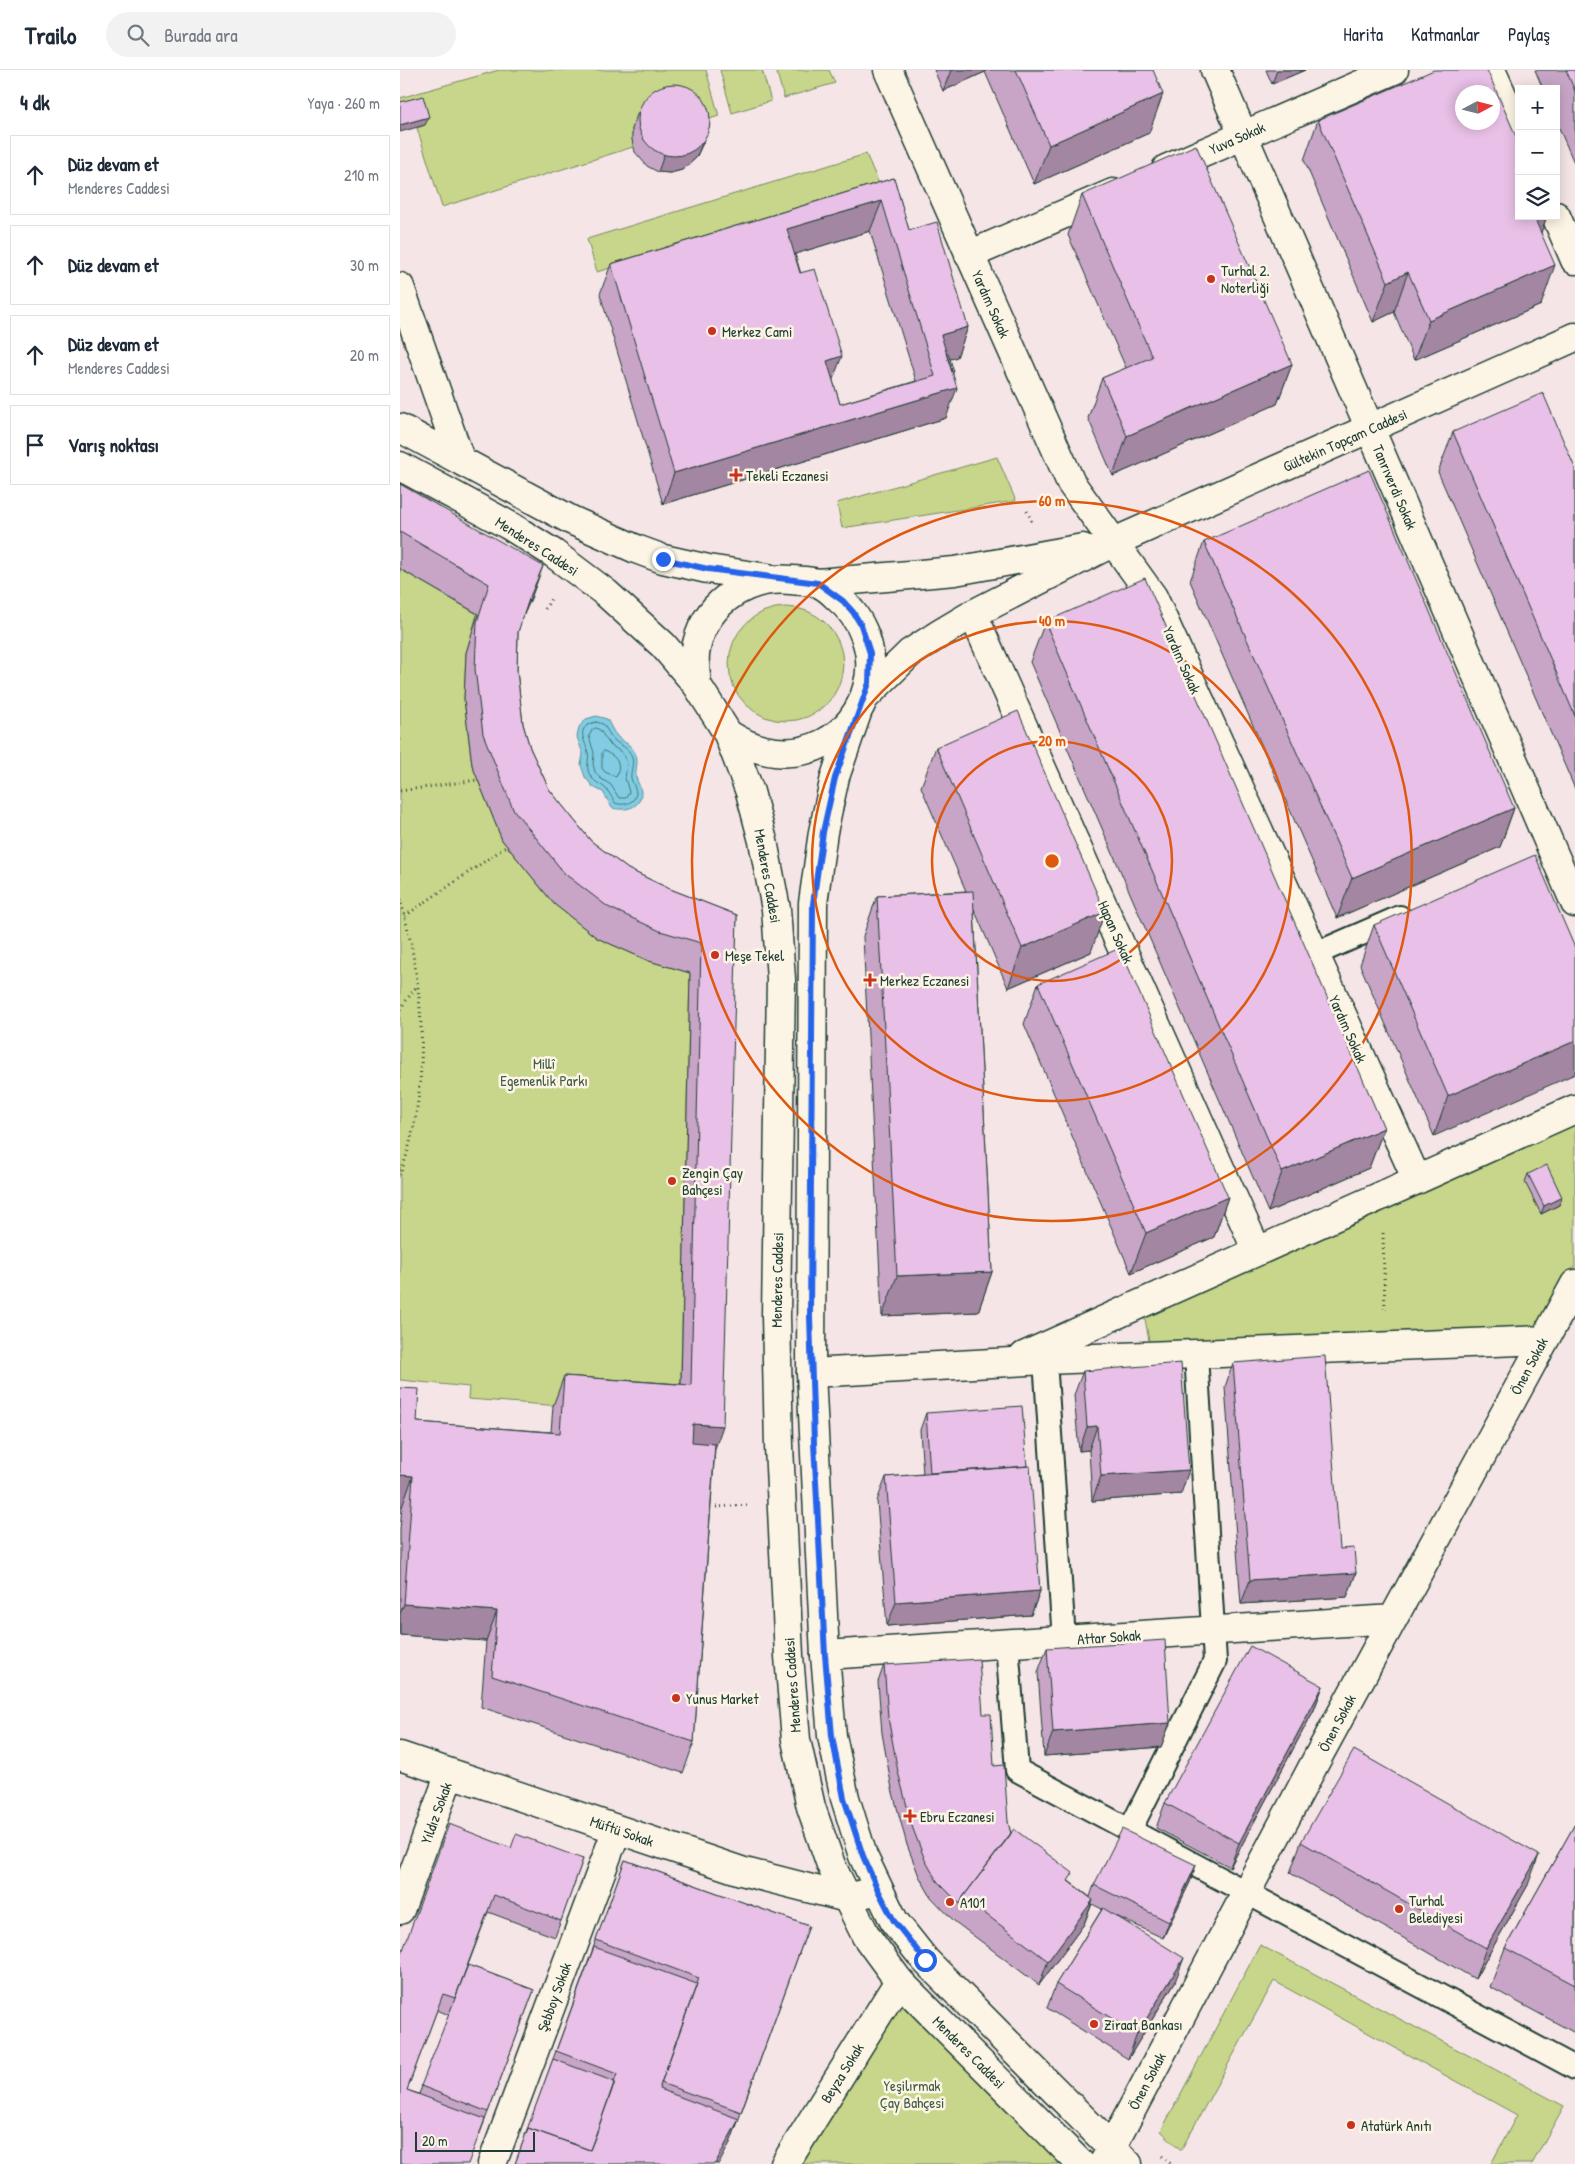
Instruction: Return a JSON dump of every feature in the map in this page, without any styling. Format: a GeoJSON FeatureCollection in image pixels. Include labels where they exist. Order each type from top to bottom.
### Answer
{"type":"FeatureCollection","features":[{"type":"Feature","properties":{"kind":"street","name":"Yardım Sokak"},"geometry":{"type":"LineString","coordinates":[[888,70],[1071,483],[1153,597],[1417,1180]]}},
{"type":"Feature","properties":{"kind":"street","name":"Tanrıverdi Sokak"},"geometry":{"type":"LineString","coordinates":[[1215,70],[1370,428],[1542,853],[1575,903]]}},
{"type":"Feature","properties":{"kind":"street","name":"Yuva Sokak"},"geometry":{"type":"LineString","coordinates":[[969,254],[1394,70]]}},
{"type":"Feature","properties":{"kind":"street"},"geometry":{"type":"LineString","coordinates":[[1491,70],[1518,130]]}},
{"type":"Feature","properties":{"kind":"street"},"geometry":{"type":"LineString","coordinates":[[1558,220],[1575,260]]}},
{"type":"Feature","properties":{"kind":"street"},"geometry":{"type":"LineString","coordinates":[[400,287],[460,459]]}},
{"type":"Feature","properties":{"kind":"street","name":"Gültekin Topçam Caddesi"},"geometry":{"type":"LineString","coordinates":[[1114,542],[1575,337]]}},
{"type":"Feature","properties":{"kind":"street"},"geometry":{"type":"LineString","coordinates":[[400,428],[571,520],[663,559],[708,569],[818,583],[955,571],[1114,542]]}},
{"type":"Feature","properties":{"kind":"street","name":"Menderes Caddesi"},"geometry":{"type":"LineString","coordinates":[[400,466],[510,526],[552,553],[626,610],[663,645],[697,684],[728,734],[752,800],[763,841],[776,909],[781,979],[776,1375],[789,1656],[796,1740],[811,1807],[831,1866],[866,1936],[899,1982],[1081,2164]]}},
{"type":"Feature","properties":{"kind":"street"},"geometry":{"type":"LineString","coordinates":[[728,734],[740,742],[762,750],[783,753],[799,752],[813,748],[839,733],[861,704],[910,653],[972,614],[1114,542]]}},
{"type":"Feature","properties":{"kind":"street"},"geometry":{"type":"LineString","coordinates":[[697,684],[695,654],[704,626],[712,613],[733,593],[758,582],[775,578]]}},
{"type":"Feature","properties":{"kind":"street"},"geometry":{"type":"LineString","coordinates":[[818,583],[843,601],[861,625],[870,653],[869,683],[835,778],[823,832],[813,904],[811,1373],[825,1655],[832,1736],[844,1798],[863,1856],[894,1921],[925,1960],[1114,2158]]}},
{"type":"Feature","properties":{"kind":"street","name":"Hapan Sokak"},"geometry":{"type":"LineString","coordinates":[[972,614],[1257,1251]]}},
{"type":"Feature","properties":{"kind":"street"},"geometry":{"type":"LineString","coordinates":[[1010,1362],[1575,1109]]}},
{"type":"Feature","properties":{"kind":"street","name":"Önen Sokak"},"geometry":{"type":"LineString","coordinates":[[1114,2158],[1246,1892],[1575,1284]]}},
{"type":"Feature","properties":{"kind":"street"},"geometry":{"type":"LineString","coordinates":[[811,1373],[1045,1360],[1543,1340]]}},
{"type":"Feature","properties":{"kind":"street","name":"Attar Sokak"},"geometry":{"type":"LineString","coordinates":[[825,1655],[1394,1619]]}},
{"type":"Feature","properties":{"kind":"street","name":"Müftü Sokak"},"geometry":{"type":"LineString","coordinates":[[405,1765],[450,1773],[741,1871],[847,1898]]}},
{"type":"Feature","properties":{"kind":"street","name":"Yıldız Sokak"},"geometry":{"type":"LineString","coordinates":[[400,1910],[450,1773]]}},
{"type":"Feature","properties":{"kind":"street","name":"Şebboy Sokak"},"geometry":{"type":"LineString","coordinates":[[492,2164],[617,1829]]}},
{"type":"Feature","properties":{"kind":"street"},"geometry":{"type":"LineString","coordinates":[[847,1898],[878,1890]]}},
{"type":"Feature","properties":{"kind":"street","name":"Beyza Sokak"},"geometry":{"type":"LineString","coordinates":[[785,2164],[899,1982]]}},
{"type":"Feature","properties":{"kind":"lane"},"geometry":{"type":"LineString","coordinates":[[1315,954],[1415,910]]}},
{"type":"Feature","properties":{"kind":"lane"},"geometry":{"type":"LineString","coordinates":[[1130,1830],[1215,1661],[1196,1355]]}},
{"type":"Feature","properties":{"kind":"lane"},"geometry":{"type":"LineString","coordinates":[[1045,1360],[1064,1640]]}},
{"type":"Feature","properties":{"kind":"lane"},"geometry":{"type":"LineString","coordinates":[[1007,1643],[1017,1770],[1575,2068]]}},
{"type":"Feature","properties":{"kind":"path"},"geometry":{"type":"LineString","coordinates":[[400,791],[477,780]]}},
{"type":"Feature","properties":{"kind":"path"},"geometry":{"type":"LineString","coordinates":[[405,916],[507,846]]}},
{"type":"Feature","properties":{"kind":"path"},"geometry":{"type":"LineString","coordinates":[[400,899],[412,948],[417,986],[420,1056],[418,1103],[412,1137],[400,1175]]}},
{"type":"Feature","properties":{"kind":"path"},"geometry":{"type":"LineString","coordinates":[[400,1009],[417,986]]}},
{"type":"Feature","properties":{"kind":"path"},"geometry":{"type":"LineString","coordinates":[[1382,1195],[1386,1347]]}},
{"type":"Feature","properties":{"kind":"green space"},"geometry":{"type":"Polygon","coordinates":[[[499,70],[706,70],[719,116],[700,122],[637,117],[632,129],[633,147],[442,207],[417,128],[425,125],[400,110],[400,98],[499,70]]]}},
{"type":"Feature","properties":{"kind":"green space"},"geometry":{"type":"Polygon","coordinates":[[[720,70],[762,70],[771,101],[732,113],[720,70]]]}},
{"type":"Feature","properties":{"kind":"green space"},"geometry":{"type":"Polygon","coordinates":[[[776,70],[829,70],[835,83],[784,98],[776,70]]]}},
{"type":"Feature","properties":{"kind":"green space"},"geometry":{"type":"Polygon","coordinates":[[[866,154],[880,186],[597,272],[587,239],[866,154]]]}},
{"type":"Feature","properties":{"kind":"green space"},"geometry":{"type":"Polygon","coordinates":[[[997,457],[1016,501],[842,528],[837,503],[997,457]]]}},
{"type":"Feature","properties":{"kind":"green space","name":"Millî Egemenlik Parkı"},"geometry":{"type":"Polygon","coordinates":[[[400,569],[477,614],[466,653],[464,699],[472,765],[502,840],[554,904],[597,938],[649,961],[690,973],[680,1415],[468,1399],[469,1387],[400,1380],[400,569]]]}},
{"type":"Feature","properties":{"kind":"green space"},"geometry":{"type":"Polygon","coordinates":[[[786,607],[808,612],[826,624],[838,642],[843,664],[838,686],[826,704],[808,716],[786,721],[764,716],[746,704],[734,686],[729,664],[734,642],[746,624],[764,612],[786,607]]]}},
{"type":"Feature","properties":{"kind":"green space"},"geometry":{"type":"Polygon","coordinates":[[[1575,1109],[1575,1284],[1543,1340],[1152,1357],[1142,1303],[1575,1109]]]}},
{"type":"Feature","properties":{"kind":"green space"},"geometry":{"type":"Polygon","coordinates":[[[1260,1945],[1564,2106],[1532,2164],[1491,2164],[1517,2115],[1274,1981],[1181,2150],[1161,2131],[1260,1945]]]}},
{"type":"Feature","properties":{"kind":"green space","name":"Yeşilırmak Çay Bahçesi"},"geometry":{"type":"Polygon","coordinates":[[[899,1981],[1081,2164],[785,2164],[899,1981]]]}},
{"type":"Feature","properties":{"kind":"water"},"geometry":{"type":"Polygon","coordinates":[[[596,716],[607,719],[619,738],[630,746],[636,754],[636,777],[641,792],[638,802],[631,808],[612,808],[603,792],[593,787],[585,777],[581,765],[583,754],[577,737],[579,727],[586,719],[596,716]]]}},
{"type":"Feature","properties":{"kind":"building"},"geometry":{"type":"Polygon","coordinates":[[[1016,70],[1153,70],[1163,94],[1049,145],[1016,70]]]}},
{"type":"Feature","properties":{"kind":"building"},"geometry":{"type":"Polygon","coordinates":[[[1434,70],[1487,70],[1494,85],[1455,85],[1455,130],[1500,130],[1500,100],[1515,134],[1515,220],[1535,220],[1555,265],[1429,320],[1408,272],[1388,282],[1318,120],[1434,70]]]}},
{"type":"Feature","properties":{"kind":"building"},"geometry":{"type":"Polygon","coordinates":[[[1566,70],[1575,70],[1575,91],[1566,70]]]}},
{"type":"Feature","properties":{"kind":"building"},"geometry":{"type":"Polygon","coordinates":[[[674,84],[694,90],[704,100],[710,120],[704,140],[694,150],[674,156],[654,150],[644,140],[638,120],[644,100],[654,90],[674,84]]]}},
{"type":"Feature","properties":{"kind":"building"},"geometry":{"type":"Polygon","coordinates":[[[423,96],[429,117],[400,125],[400,102],[423,96]]]}},
{"type":"Feature","properties":{"kind":"building"},"geometry":{"type":"Polygon","coordinates":[[[1196,145],[1292,364],[1127,436],[1102,378],[1152,357],[1082,195],[1196,145]]]}},
{"type":"Feature","properties":{"kind":"building","name":"Merkez Cami"},"geometry":{"type":"Polygon","coordinates":[[[894,178],[909,230],[937,222],[968,327],[941,335],[957,388],[674,473],[611,264],[894,178]],[[882,201],[787,229],[800,273],[815,269],[842,356],[827,361],[840,404],[935,376],[882,201]]]}},
{"type":"Feature","properties":{"kind":"building"},"geometry":{"type":"Polygon","coordinates":[[[946,353],[948,353],[954,372],[952,372],[946,353]]]}},
{"type":"Feature","properties":{"kind":"building"},"geometry":{"type":"Polygon","coordinates":[[[1543,393],[1575,468],[1575,716],[1453,432],[1543,393]]]}},
{"type":"Feature","properties":{"kind":"building"},"geometry":{"type":"Polygon","coordinates":[[[1369,470],[1514,808],[1352,878],[1204,542],[1369,470]]]}},
{"type":"Feature","properties":{"kind":"building"},"geometry":{"type":"Polygon","coordinates":[[[400,484],[543,566],[518,632],[517,671],[523,724],[530,748],[549,789],[591,841],[628,869],[670,889],[737,915],[723,1426],[693,1424],[692,1442],[715,1444],[694,1742],[492,1676],[497,1611],[404,1604],[413,1476],[400,1475],[400,1388],[419,1389],[417,1422],[560,1433],[564,1376],[691,1385],[701,943],[660,931],[608,907],[565,874],[513,809],[483,734],[475,669],[477,622],[489,584],[400,532],[400,484]]]}},
{"type":"Feature","properties":{"kind":"building"},"geometry":{"type":"Polygon","coordinates":[[[1145,578],[1384,1128],[1282,1172],[1045,622],[1145,578]]]}},
{"type":"Feature","properties":{"kind":"building"},"geometry":{"type":"Polygon","coordinates":[[[1018,711],[1105,912],[1022,948],[936,747],[1018,711]]]}},
{"type":"Feature","properties":{"kind":"building"},"geometry":{"type":"Polygon","coordinates":[[[1535,855],[1575,948],[1575,1041],[1448,1096],[1374,925],[1535,855]]]}},
{"type":"Feature","properties":{"kind":"building"},"geometry":{"type":"Polygon","coordinates":[[[973,891],[992,1272],[897,1276],[877,896],[973,891]]]}},
{"type":"Feature","properties":{"kind":"building"},"geometry":{"type":"Polygon","coordinates":[[[1120,948],[1228,1197],[1146,1233],[1038,984],[1120,948]]]}},
{"type":"Feature","properties":{"kind":"building"},"geometry":{"type":"Polygon","coordinates":[[[1547,1165],[1562,1197],[1544,1206],[1528,1174],[1547,1165]]]}},
{"type":"Feature","properties":{"kind":"building"},"geometry":{"type":"Polygon","coordinates":[[[1325,1356],[1340,1549],[1354,1548],[1356,1573],[1250,1580],[1233,1363],[1325,1356]]]}},
{"type":"Feature","properties":{"kind":"building"},"geometry":{"type":"Polygon","coordinates":[[[1181,1363],[1189,1470],[1101,1476],[1097,1426],[1087,1427],[1083,1371],[1181,1363]]]}},
{"type":"Feature","properties":{"kind":"building"},"geometry":{"type":"Polygon","coordinates":[[[1022,1406],[1027,1466],[930,1473],[926,1413],[1022,1406]]]}},
{"type":"Feature","properties":{"kind":"building"},"geometry":{"type":"Polygon","coordinates":[[[1030,1466],[1040,1591],[896,1602],[886,1477],[1030,1466]]]}},
{"type":"Feature","properties":{"kind":"building"},"geometry":{"type":"Polygon","coordinates":[[[1165,1640],[1170,1723],[1053,1732],[1047,1648],[1165,1640]]]}},
{"type":"Feature","properties":{"kind":"building"},"geometry":{"type":"Polygon","coordinates":[[[1250,1646],[1323,1686],[1239,1843],[1165,1803],[1250,1646]]]}},
{"type":"Feature","properties":{"kind":"building"},"geometry":{"type":"Polygon","coordinates":[[[979,1659],[983,1714],[991,1714],[994,1766],[1004,1765],[1008,1822],[1011,1834],[963,1897],[960,1904],[937,1881],[925,1860],[913,1829],[898,1772],[888,1717],[884,1665],[979,1659]]]}},
{"type":"Feature","properties":{"kind":"building"},"geometry":{"type":"Polygon","coordinates":[[[1354,1750],[1539,1855],[1486,1948],[1301,1842],[1354,1750]]]}},
{"type":"Feature","properties":{"kind":"building"},"geometry":{"type":"Polygon","coordinates":[[[449,1824],[511,1848],[516,1834],[583,1859],[561,1921],[494,1895],[455,1998],[443,1994],[407,2090],[485,2119],[468,2164],[400,2164],[400,1958],[449,1824]]]}},
{"type":"Feature","properties":{"kind":"building"},"geometry":{"type":"Polygon","coordinates":[[[1575,1824],[1575,1985],[1505,1948],[1575,1824]]]}},
{"type":"Feature","properties":{"kind":"building"},"geometry":{"type":"Polygon","coordinates":[[[1014,1829],[1073,1873],[1068,1881],[1093,1900],[1048,1961],[963,1897],[1014,1829]]]}},
{"type":"Feature","properties":{"kind":"building"},"geometry":{"type":"Polygon","coordinates":[[[1122,1829],[1196,1865],[1169,1922],[1094,1885],[1122,1829]]]}},
{"type":"Feature","properties":{"kind":"building"},"geometry":{"type":"Polygon","coordinates":[[[625,1860],[809,1926],[741,2112],[661,2083],[699,1978],[596,1940],[625,1860]]]}},
{"type":"Feature","properties":{"kind":"building"},"geometry":{"type":"Polygon","coordinates":[[[1103,1908],[1184,1958],[1137,2034],[1056,1984],[1103,1908]]]}},
{"type":"Feature","properties":{"kind":"building"},"geometry":{"type":"Polygon","coordinates":[[[594,1947],[697,1984],[659,2089],[739,2119],[715,2164],[515,2164],[528,2128],[590,2150],[596,2135],[617,2074],[556,2051],[594,1947]]]}},
{"type":"Feature","properties":{"kind":"building"},"geometry":{"type":"Polygon","coordinates":[[[468,1965],[534,1990],[488,2112],[421,2086],[468,1965]]]}},
{"type":"Feature","properties":{"kind":"building"},"geometry":{"type":"Polygon","coordinates":[[[553,2059],[615,2082],[590,2150],[528,2128],[525,2135],[553,2059]]]}},
{"type":"Feature","properties":{"kind":"place","name":"Turhal 2. Noterliği"},"geometry":{"type":"Point","coordinates":[1211,279]}},
{"type":"Feature","properties":{"kind":"place","name":"Merkez Cami"},"geometry":{"type":"Point","coordinates":[712,331]}},
{"type":"Feature","properties":{"kind":"place","name":"Tekeli Eczanesi"},"geometry":{"type":"Point","coordinates":[736,475]}},
{"type":"Feature","properties":{"kind":"place","name":"Meşe Tekel"},"geometry":{"type":"Point","coordinates":[715,955]}},
{"type":"Feature","properties":{"kind":"place","name":"Merkez Eczanesi"},"geometry":{"type":"Point","coordinates":[870,980]}},
{"type":"Feature","properties":{"kind":"place","name":"Zengin Çay Bahçesi"},"geometry":{"type":"Point","coordinates":[672,1181]}},
{"type":"Feature","properties":{"kind":"place","name":"Yunus Market"},"geometry":{"type":"Point","coordinates":[676,1698]}},
{"type":"Feature","properties":{"kind":"place","name":"Ebru Eczanesi"},"geometry":{"type":"Point","coordinates":[910,1816]}},
{"type":"Feature","properties":{"kind":"place","name":"A101"},"geometry":{"type":"Point","coordinates":[950,1902]}},
{"type":"Feature","properties":{"kind":"place","name":"Turhal Belediyesi"},"geometry":{"type":"Point","coordinates":[1399,1909]}},
{"type":"Feature","properties":{"kind":"place","name":"Ziraat Bankası"},"geometry":{"type":"Point","coordinates":[1094,2024]}},
{"type":"Feature","properties":{"kind":"place","name":"Atatürk Anıtı"},"geometry":{"type":"Point","coordinates":[1351,2125]}},
{"type":"Feature","properties":{"kind":"route"},"geometry":{"type":"LineString","coordinates":[[663,559],[708,569],[818,583],[843,601],[853,612],[861,625],[870,653],[869,683],[835,778],[823,832],[813,904],[811,1373],[825,1655],[832,1736],[844,1798],[863,1856],[878,1890],[894,1921],[925,1960]]}}]}
